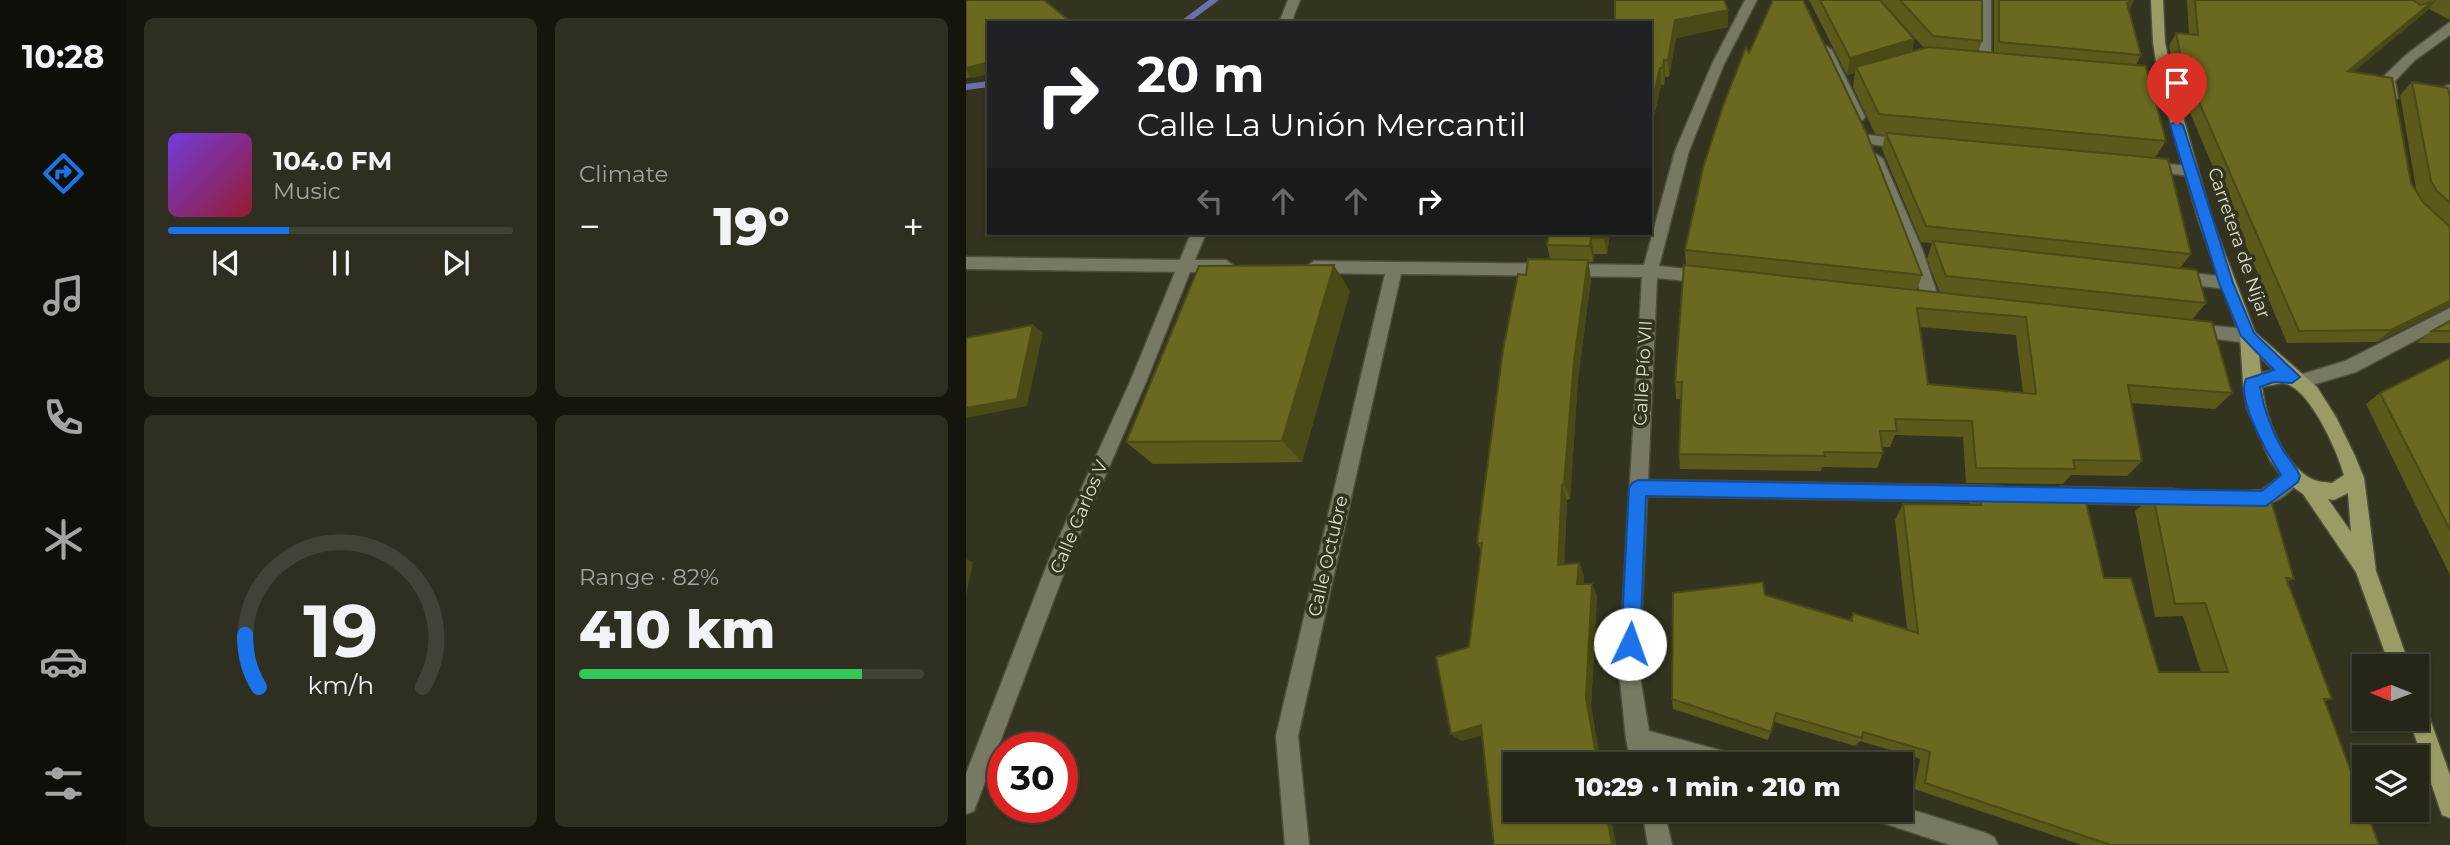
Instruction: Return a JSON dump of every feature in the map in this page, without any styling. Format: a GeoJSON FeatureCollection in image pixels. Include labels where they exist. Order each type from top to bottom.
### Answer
{"type":"FeatureCollection","features":[{"type":"Feature","properties":{"kind":"main road","name":"Carretera de Níjar"},"geometry":{"type":"LineString","coordinates":[[2157,0],[2159,42],[2166,82],[2190,172],[2226,283],[2248,336],[2251,383],[2256,408],[2277,454],[2292,476]]}},
{"type":"Feature","properties":{"kind":"main road","name":"Carretera de Níjar"},"geometry":{"type":"LineString","coordinates":[[2248,336],[2297,379],[2332,428],[2355,478]]}},
{"type":"Feature","properties":{"kind":"main road"},"geometry":{"type":"LineString","coordinates":[[2251,383],[2274,376],[2297,379]]}},
{"type":"Feature","properties":{"kind":"main road"},"geometry":{"type":"LineString","coordinates":[[2292,476],[2309,488],[2366,569]]}},
{"type":"Feature","properties":{"kind":"main road"},"geometry":{"type":"LineString","coordinates":[[2309,488],[2334,492],[2355,478],[2366,569],[2395,654]]}},
{"type":"Feature","properties":{"kind":"main road"},"geometry":{"type":"LineString","coordinates":[[2424,732],[2450,807]]}},
{"type":"Feature","properties":{"kind":"street"},"geometry":{"type":"LineString","coordinates":[[1286,21],[1294,0]]}},
{"type":"Feature","properties":{"kind":"street","name":"Calle Pío VII"},"geometry":{"type":"LineString","coordinates":[[1640,752],[1629,670],[1650,271],[1682,151],[1718,64],[1751,0]]}},
{"type":"Feature","properties":{"kind":"street"},"geometry":{"type":"LineString","coordinates":[[1985,0],[1985,65]]}},
{"type":"Feature","properties":{"kind":"street"},"geometry":{"type":"LineString","coordinates":[[2395,118],[2388,80],[2411,57],[2449,31]]}},
{"type":"Feature","properties":{"kind":"street"},"geometry":{"type":"LineString","coordinates":[[1818,36],[1850,81],[1868,140],[1921,249],[1932,302]]}},
{"type":"Feature","properties":{"kind":"street"},"geometry":{"type":"LineString","coordinates":[[2110,77],[2166,82]]}},
{"type":"Feature","properties":{"kind":"street"},"geometry":{"type":"LineString","coordinates":[[1868,140],[1922,145]]}},
{"type":"Feature","properties":{"kind":"street"},"geometry":{"type":"LineString","coordinates":[[2136,166],[2190,172]]}},
{"type":"Feature","properties":{"kind":"street","name":"Calle Carlos V"},"geometry":{"type":"LineString","coordinates":[[966,803],[1060,557],[1138,382],[1197,235]]}},
{"type":"Feature","properties":{"kind":"street"},"geometry":{"type":"LineString","coordinates":[[966,263],[1236,266]]}},
{"type":"Feature","properties":{"kind":"street"},"geometry":{"type":"LineString","coordinates":[[1302,267],[1650,271],[1717,278]]}},
{"type":"Feature","properties":{"kind":"street","name":"Calle Octubre"},"geometry":{"type":"LineString","coordinates":[[1297,845],[1287,736],[1394,269]]}},
{"type":"Feature","properties":{"kind":"street"},"geometry":{"type":"LineString","coordinates":[[2158,275],[2226,283]]}},
{"type":"Feature","properties":{"kind":"street"},"geometry":{"type":"LineString","coordinates":[[2297,379],[2350,367],[2450,314]]}},
{"type":"Feature","properties":{"kind":"street"},"geometry":{"type":"LineString","coordinates":[[2175,328],[2248,336]]}},
{"type":"Feature","properties":{"kind":"street"},"geometry":{"type":"LineString","coordinates":[[2224,498],[2266,498],[2292,476]]}},
{"type":"Feature","properties":{"kind":"street"},"geometry":{"type":"LineString","coordinates":[[1638,488],[2014,494]]}},
{"type":"Feature","properties":{"kind":"street"},"geometry":{"type":"LineString","coordinates":[[2042,495],[2196,497]]}},
{"type":"Feature","properties":{"kind":"street"},"geometry":{"type":"LineString","coordinates":[[1637,740],[1684,752]]}},
{"type":"Feature","properties":{"kind":"street"},"geometry":{"type":"LineString","coordinates":[[1655,822],[1660,845]]}},
{"type":"Feature","properties":{"kind":"street"},"geometry":{"type":"LineString","coordinates":[[1913,822],[1986,845]]}},
{"type":"Feature","properties":{"kind":"building"},"geometry":{"type":"Polygon","coordinates":[[[966,0],[1044,0],[1070,21],[987,21],[987,63],[966,68],[966,0]]]}},
{"type":"Feature","properties":{"kind":"building"},"geometry":{"type":"Polygon","coordinates":[[[1615,0],[1724,0],[1728,10],[1675,20],[1668,60],[1664,60],[1663,68],[1660,68],[1653,99],[1652,21],[1615,21],[1615,0]]]}},
{"type":"Feature","properties":{"kind":"building"},"geometry":{"type":"Polygon","coordinates":[[[1773,0],[1803,0],[1866,132],[1922,275],[1685,250],[1703,168],[1723,106],[1746,47],[1749,53],[1773,0]]]}},
{"type":"Feature","properties":{"kind":"building"},"geometry":{"type":"Polygon","coordinates":[[[1820,0],[1880,0],[1914,39],[1850,58],[1820,0]]]}},
{"type":"Feature","properties":{"kind":"building"},"geometry":{"type":"Polygon","coordinates":[[[1900,0],[1982,0],[1982,41],[1933,36],[1900,0]]]}},
{"type":"Feature","properties":{"kind":"building"},"geometry":{"type":"Polygon","coordinates":[[[1999,0],[2134,0],[2127,3],[2141,55],[1999,42],[1999,0]]]}},
{"type":"Feature","properties":{"kind":"building"},"geometry":{"type":"Polygon","coordinates":[[[2195,0],[2413,0],[2420,5],[2432,2],[2348,71],[2392,78],[2411,183],[2423,202],[2450,227],[2450,301],[2391,330],[2299,331],[2182,63],[2176,33],[2198,35],[2195,0]]]}},
{"type":"Feature","properties":{"kind":"building"},"geometry":{"type":"Polygon","coordinates":[[[1928,47],[2146,66],[2166,141],[1879,114],[1856,67],[1928,47]]]}},
{"type":"Feature","properties":{"kind":"building"},"geometry":{"type":"Polygon","coordinates":[[[2412,82],[2448,88],[2450,203],[2431,181],[2412,82]]]}},
{"type":"Feature","properties":{"kind":"building"},"geometry":{"type":"Polygon","coordinates":[[[1886,133],[2168,159],[2191,254],[1926,226],[1886,133]]]}},
{"type":"Feature","properties":{"kind":"building"},"geometry":{"type":"Polygon","coordinates":[[[1549,235],[1605,235],[1604,238],[1591,238],[1590,246],[1547,245],[1549,235]]]}},
{"type":"Feature","properties":{"kind":"building"},"geometry":{"type":"Polygon","coordinates":[[[1933,241],[2197,270],[2206,303],[1946,276],[1933,241]]]}},
{"type":"Feature","properties":{"kind":"building"},"geometry":{"type":"Polygon","coordinates":[[[1528,259],[1588,260],[1574,361],[1562,485],[1558,565],[1579,563],[1577,584],[1592,584],[1586,698],[1596,752],[1503,752],[1503,822],[1608,822],[1612,845],[1494,845],[1481,725],[1451,734],[1436,657],[1469,647],[1482,543],[1477,543],[1503,350],[1518,274],[1526,275],[1528,259]]]}},
{"type":"Feature","properties":{"kind":"building"},"geometry":{"type":"Polygon","coordinates":[[[1334,265],[1282,441],[1126,442],[1199,266],[1334,265]]]}},
{"type":"Feature","properties":{"kind":"building"},"geometry":{"type":"Polygon","coordinates":[[[1684,265],[2212,322],[2232,393],[2128,385],[2142,461],[2073,460],[2075,469],[1976,468],[1972,421],[1895,419],[1897,431],[1880,431],[1883,453],[1824,452],[1825,456],[1679,454],[1682,382],[1675,382],[1684,265]],[[1917,308],[1928,384],[2036,394],[2026,317],[1917,308]]]}},
{"type":"Feature","properties":{"kind":"building"},"geometry":{"type":"Polygon","coordinates":[[[2450,321],[2450,331],[2432,331],[2450,321]]]}},
{"type":"Feature","properties":{"kind":"building"},"geometry":{"type":"Polygon","coordinates":[[[1033,325],[1017,399],[966,408],[966,338],[1033,325]]]}},
{"type":"Feature","properties":{"kind":"building"},"geometry":{"type":"Polygon","coordinates":[[[2450,358],[2450,530],[2380,393],[2450,358]]]}},
{"type":"Feature","properties":{"kind":"building"},"geometry":{"type":"Polygon","coordinates":[[[1979,487],[2083,489],[2104,578],[2131,578],[2159,672],[2228,672],[2205,603],[2175,604],[2153,495],[2264,495],[2265,500],[2271,500],[2294,579],[2286,578],[2332,699],[2324,699],[2352,774],[2352,822],[2370,822],[2379,845],[2111,845],[1925,783],[1930,752],[1924,750],[1863,732],[1862,738],[1776,713],[1771,732],[1672,699],[1673,593],[1763,582],[1765,595],[1852,621],[1853,613],[1918,633],[1903,504],[1981,505],[1979,487]]]}},
{"type":"Feature","properties":{"kind":"waterway"},"geometry":{"type":"LineString","coordinates":[[1185,21],[1215,0]]}},
{"type":"Feature","properties":{"kind":"waterway"},"geometry":{"type":"LineString","coordinates":[[966,87],[987,84]]}},
{"type":"Feature","properties":{"kind":"route"},"geometry":{"type":"LineString","coordinates":[[1630,644],[1638,488],[2266,498],[2292,476],[2277,454],[2256,408],[2251,383],[2274,376],[2292,377],[2248,336],[2226,283],[2177,125]]}}]}
